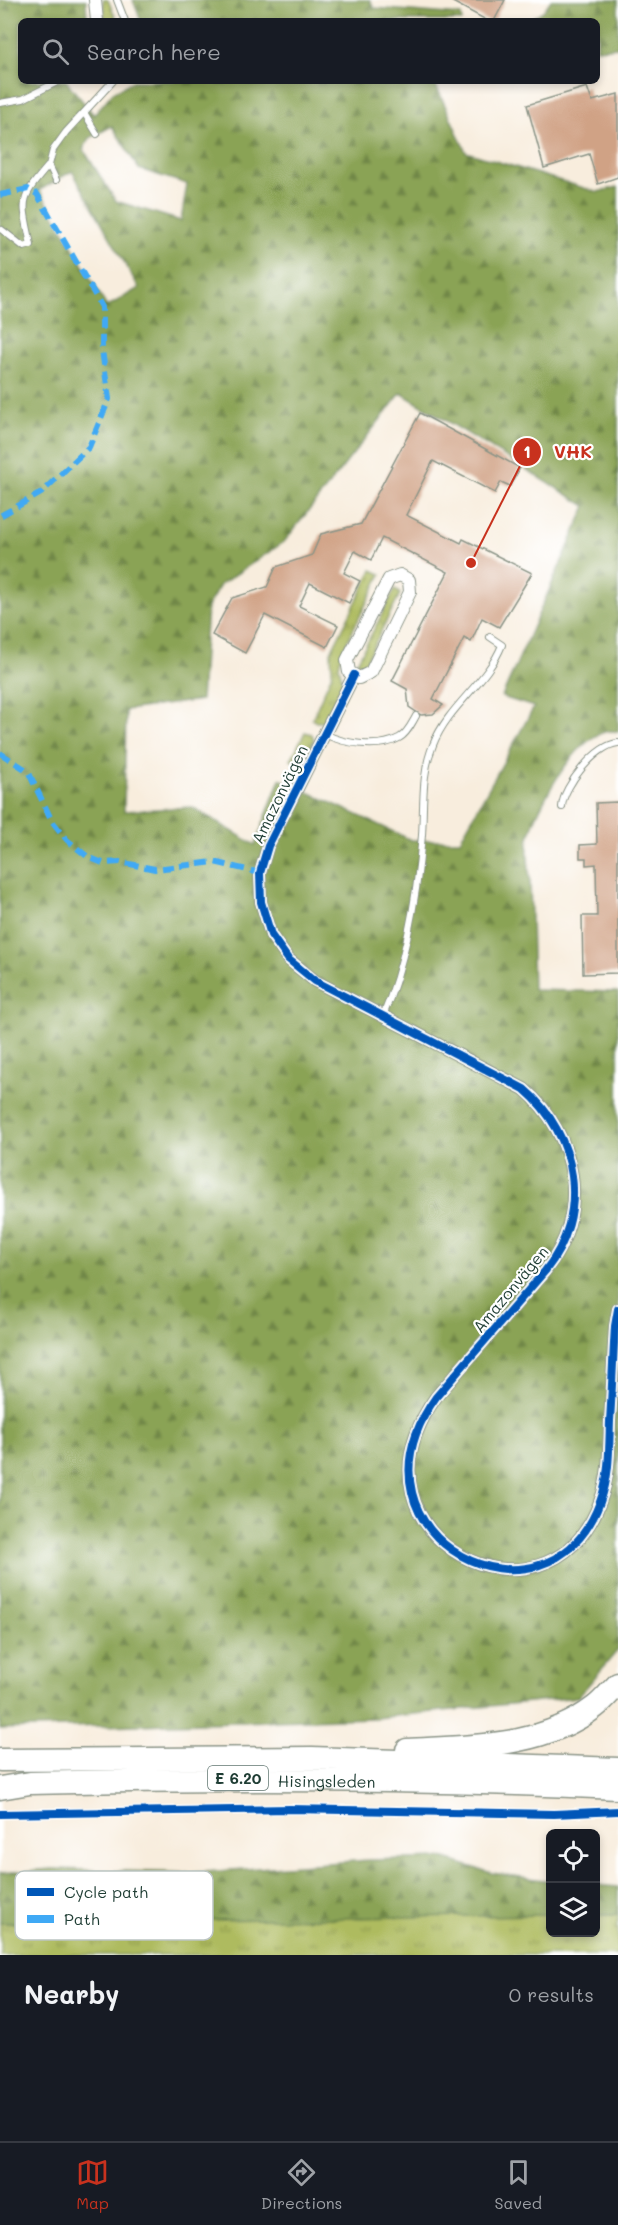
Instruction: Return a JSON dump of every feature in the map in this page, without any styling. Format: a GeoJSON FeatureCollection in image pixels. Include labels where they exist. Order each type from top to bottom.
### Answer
{"type":"FeatureCollection","features":[{"type":"Feature","properties":{"kind":"highway"},"geometry":{"type":"LineString","coordinates":[[352,1761],[365,1752],[485,1745],[553,1731],[595,1707],[618,1684]]}},
{"type":"Feature","properties":{"kind":"highway","name":"Hisingsleden"},"geometry":{"type":"LineString","coordinates":[[0,1760],[312,1758],[618,1769]]}},
{"type":"Feature","properties":{"kind":"highway","name":"Hisingsleden"},"geometry":{"type":"LineString","coordinates":[[0,1788],[30,1783],[329,1778],[618,1788]]}},
{"type":"Feature","properties":{"kind":"highway"},"geometry":{"type":"LineString","coordinates":[[0,1781],[30,1783]]}},
{"type":"Feature","properties":{"kind":"street"},"geometry":{"type":"LineString","coordinates":[[95,0],[97,18]]}},
{"type":"Feature","properties":{"kind":"street"},"geometry":{"type":"LineString","coordinates":[[400,575],[409,580],[410,592],[371,672],[359,678],[354,675],[349,672],[347,660],[389,579],[400,575]]}},
{"type":"Feature","properties":{"kind":"street","name":"Amazonvägen"},"geometry":{"type":"LineString","coordinates":[[354,675],[263,858],[260,884],[262,910],[274,941],[293,965],[329,990],[524,1089],[542,1107],[556,1127],[568,1153],[573,1176],[572,1213],[556,1257],[436,1397],[423,1419],[416,1438],[411,1477],[417,1506],[433,1535],[457,1555],[493,1568],[526,1568],[562,1553],[576,1541],[591,1521],[600,1503],[608,1469],[615,1326],[618,1309]]}},
{"type":"Feature","properties":{"kind":"lane"},"geometry":{"type":"LineString","coordinates":[[117,0],[124,18]]}},
{"type":"Feature","properties":{"kind":"lane"},"geometry":{"type":"LineString","coordinates":[[0,103],[22,99],[52,84]]}},
{"type":"Feature","properties":{"kind":"lane"},"geometry":{"type":"LineString","coordinates":[[2,230],[24,247],[31,245],[24,198],[28,189],[49,165],[60,141],[108,84]]}},
{"type":"Feature","properties":{"kind":"lane"},"geometry":{"type":"LineString","coordinates":[[85,114],[97,134]]}},
{"type":"Feature","properties":{"kind":"lane"},"geometry":{"type":"LineString","coordinates":[[49,165],[56,180]]}},
{"type":"Feature","properties":{"kind":"lane"},"geometry":{"type":"LineString","coordinates":[[383,1017],[403,964],[410,928],[422,836],[424,775],[433,744],[454,711],[495,663],[502,645],[490,637]]}},
{"type":"Feature","properties":{"kind":"lane"},"geometry":{"type":"LineString","coordinates":[[324,734],[346,742],[383,742],[400,738],[416,716]]}},
{"type":"Feature","properties":{"kind":"lane"},"geometry":{"type":"LineString","coordinates":[[562,807],[562,795],[596,752],[618,744]]}},
{"type":"Feature","properties":{"kind":"green space"},"geometry":{"type":"Polygon","coordinates":[[[0,0],[86,0],[87,18],[18,18],[18,84],[68,84],[94,115],[113,92],[128,84],[435,84],[466,152],[597,192],[618,187],[618,732],[604,732],[590,740],[562,770],[533,825],[528,853],[533,990],[618,992],[618,1650],[578,1697],[376,1718],[0,1729],[0,0]],[[112,126],[90,138],[83,149],[116,201],[181,221],[187,184],[139,169],[112,126]],[[72,171],[40,190],[107,307],[139,288],[72,171]],[[401,393],[284,542],[220,585],[207,607],[201,700],[126,710],[124,811],[192,807],[255,845],[280,779],[411,840],[460,840],[534,707],[502,697],[586,506],[401,393]]]}},
{"type":"Feature","properties":{"kind":"green space"},"geometry":{"type":"Polygon","coordinates":[[[103,0],[108,0],[116,18],[105,18],[103,0]]]}},
{"type":"Feature","properties":{"kind":"green space"},"geometry":{"type":"Polygon","coordinates":[[[133,0],[370,0],[374,8],[461,15],[462,18],[140,18],[133,0]]]}},
{"type":"Feature","properties":{"kind":"green space"},"geometry":{"type":"Polygon","coordinates":[[[551,0],[618,0],[618,47],[600,49],[600,18],[532,18],[544,10],[551,0]]]}},
{"type":"Feature","properties":{"kind":"green space"},"geometry":{"type":"Polygon","coordinates":[[[372,570],[381,574],[342,652],[339,666],[343,682],[324,722],[316,722],[312,719],[332,674],[331,652],[372,570]]]}},
{"type":"Feature","properties":{"kind":"green space"},"geometry":{"type":"Polygon","coordinates":[[[395,589],[400,594],[363,667],[358,668],[356,664],[395,589]]]}},
{"type":"Feature","properties":{"kind":"green space"},"geometry":{"type":"Polygon","coordinates":[[[305,732],[312,734],[314,740],[304,760],[295,762],[291,760],[305,732]]]}},
{"type":"Feature","properties":{"kind":"green space"},"geometry":{"type":"Polygon","coordinates":[[[442,1858],[492,1873],[546,1880],[546,1915],[213,1920],[213,1871],[369,1860],[442,1858]]]}},
{"type":"Feature","properties":{"kind":"green space"},"geometry":{"type":"Polygon","coordinates":[[[53,1869],[122,1871],[26,1871],[53,1869]]]}},
{"type":"Feature","properties":{"kind":"green space"},"geometry":{"type":"Polygon","coordinates":[[[15,1872],[15,1923],[0,1923],[0,1873],[15,1872]]]}},
{"type":"Feature","properties":{"kind":"green space"},"geometry":{"type":"Polygon","coordinates":[[[600,1885],[618,1887],[618,1915],[600,1915],[600,1885]]]}},
{"type":"Feature","properties":{"kind":"green space"},"geometry":{"type":"Polygon","coordinates":[[[472,1915],[546,1915],[546,1937],[600,1937],[600,1915],[618,1915],[618,1955],[0,1955],[0,1923],[15,1923],[15,1940],[213,1940],[213,1919],[472,1915]]]}},
{"type":"Feature","properties":{"kind":"building"},"geometry":{"type":"Polygon","coordinates":[[[449,0],[505,0],[496,18],[482,18],[449,0]]]}},
{"type":"Feature","properties":{"kind":"building"},"geometry":{"type":"Polygon","coordinates":[[[587,87],[592,101],[618,94],[618,177],[598,184],[589,154],[544,168],[527,105],[587,87]]]}},
{"type":"Feature","properties":{"kind":"building"},"geometry":{"type":"Polygon","coordinates":[[[420,413],[520,468],[510,486],[501,482],[495,493],[433,461],[406,515],[461,543],[463,539],[532,573],[499,627],[482,618],[471,642],[464,638],[433,699],[443,705],[433,714],[421,715],[409,707],[407,689],[392,681],[448,572],[382,538],[371,560],[355,551],[344,573],[360,581],[349,603],[310,583],[299,606],[338,625],[327,647],[265,615],[245,653],[212,635],[232,598],[267,587],[276,567],[312,555],[321,534],[361,524],[420,413]]]}},
{"type":"Feature","properties":{"kind":"building"},"geometry":{"type":"Polygon","coordinates":[[[618,802],[618,973],[583,974],[582,916],[597,916],[596,864],[586,865],[586,858],[580,858],[580,845],[597,844],[596,803],[618,802]]]}},
{"type":"Feature","properties":{"kind":"marked path"},"geometry":{"type":"LineString","coordinates":[[0,195],[28,189],[37,194],[102,307],[102,350],[109,399],[89,447],[41,493],[0,516]]}},
{"type":"Feature","properties":{"kind":"marked path"},"geometry":{"type":"LineString","coordinates":[[0,753],[28,771],[52,821],[67,840],[88,857],[103,863],[120,862],[155,869],[214,862],[260,873]]}},
{"type":"Feature","properties":{"kind":"cycle path"},"geometry":{"type":"LineString","coordinates":[[354,675],[268,846],[260,873],[261,902],[271,935],[288,959],[315,981],[524,1089],[557,1129],[567,1152],[572,1176],[573,1200],[569,1225],[560,1249],[545,1271],[436,1397],[412,1448],[412,1493],[430,1530],[461,1556],[499,1568],[538,1565],[574,1544],[600,1502],[606,1482],[615,1326],[618,1309]]}},
{"type":"Feature","properties":{"kind":"cycle path"},"geometry":{"type":"LineString","coordinates":[[0,1814],[290,1809],[554,1814],[618,1811]]}},
{"type":"Feature","properties":{"kind":"place","name":"VHK"},"geometry":{"type":"Point","coordinates":[471,563]}}]}
